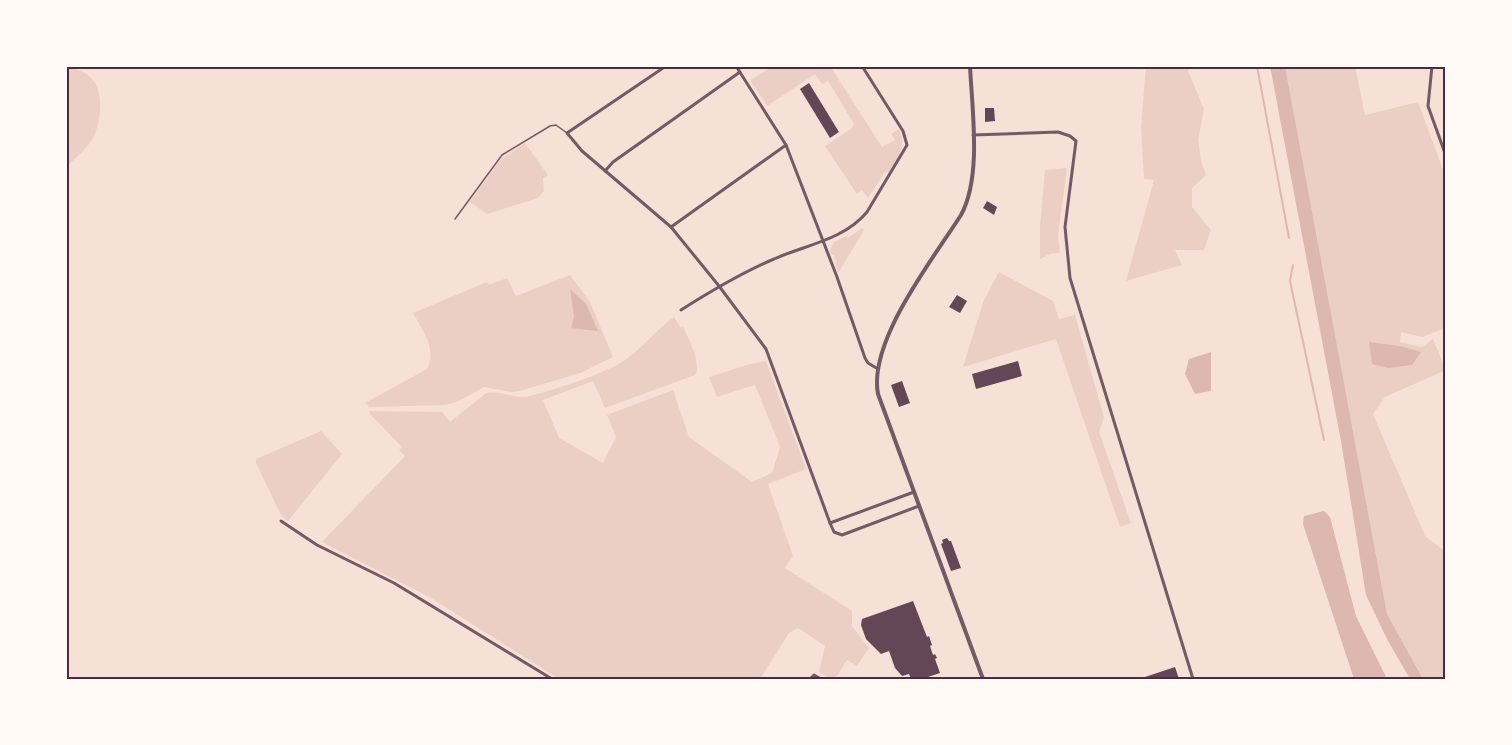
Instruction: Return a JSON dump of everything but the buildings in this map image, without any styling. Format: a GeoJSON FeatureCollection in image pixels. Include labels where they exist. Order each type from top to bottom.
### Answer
{"type":"FeatureCollection","features":[{"type":"Feature","properties":{"kind":"street"},"geometry":{"type":"LineString","coordinates":[[666,66],[567,133],[582,151],[671,227],[766,349],[834,532],[842,535],[919,506]]}},
{"type":"Feature","properties":{"kind":"street"},"geometry":{"type":"LineString","coordinates":[[736,66],[786,145],[867,363],[878,369]]}},
{"type":"Feature","properties":{"kind":"street"},"geometry":{"type":"LineString","coordinates":[[681,310],[719,286],[773,259],[844,232],[861,220],[907,145],[903,131],[862,66]]}},
{"type":"Feature","properties":{"kind":"street"},"geometry":{"type":"LineString","coordinates":[[970,66],[974,168],[968,200],[893,325],[876,381],[878,394],[983,679]]}},
{"type":"Feature","properties":{"kind":"street"},"geometry":{"type":"LineString","coordinates":[[1432,66],[1428,106],[1446,156]]}},
{"type":"Feature","properties":{"kind":"street"},"geometry":{"type":"LineString","coordinates":[[605,171],[613,162],[740,72]]}},
{"type":"Feature","properties":{"kind":"street"},"geometry":{"type":"LineString","coordinates":[[973,135],[1058,132],[1076,141],[1065,227],[1070,278],[1193,679]]}},
{"type":"Feature","properties":{"kind":"street"},"geometry":{"type":"LineString","coordinates":[[671,227],[786,145]]}},
{"type":"Feature","properties":{"kind":"street"},"geometry":{"type":"LineString","coordinates":[[830,523],[914,492]]}},
{"type":"Feature","properties":{"kind":"street"},"geometry":{"type":"LineString","coordinates":[[282,521],[316,545],[394,583],[552,679]]}},
{"type":"Feature","properties":{"kind":"street"},"geometry":{"type":"LineString","coordinates":[[810,679],[814,675],[821,679]]}},
{"type":"Feature","properties":{"kind":"lane"},"geometry":{"type":"LineString","coordinates":[[455,219],[502,155],[550,126],[556,125],[567,133]]}},
{"type":"Feature","properties":{"kind":"shaded area"},"geometry":{"type":"Polygon","coordinates":[[[66,66],[83,72],[91,78],[98,91],[100,108],[98,126],[92,140],[66,167],[66,66]]]}},
{"type":"Feature","properties":{"kind":"shaded area"},"geometry":{"type":"Polygon","coordinates":[[[773,66],[830,66],[882,147],[895,140],[891,134],[899,129],[902,146],[898,156],[889,172],[885,172],[868,198],[862,190],[857,194],[825,146],[851,129],[854,124],[828,81],[822,84],[815,74],[767,106],[750,80],[773,66]]]}},
{"type":"Feature","properties":{"kind":"shaded area"},"geometry":{"type":"Polygon","coordinates":[[[1146,66],[1193,66],[1188,71],[1204,109],[1198,140],[1206,175],[1192,188],[1192,207],[1211,230],[1204,250],[1175,250],[1182,265],[1126,281],[1154,180],[1144,179],[1141,127],[1146,66]]]}},
{"type":"Feature","properties":{"kind":"shaded area"},"geometry":{"type":"Polygon","coordinates":[[[1270,66],[1285,66],[1387,614],[1423,679],[1410,679],[1387,639],[1366,595],[1341,441],[1270,66]]]}},
{"type":"Feature","properties":{"kind":"shaded area"},"geometry":{"type":"Polygon","coordinates":[[[1285,66],[1355,66],[1365,115],[1418,102],[1446,178],[1446,328],[1422,337],[1401,332],[1400,342],[1422,347],[1433,339],[1446,370],[1385,397],[1373,414],[1425,536],[1446,552],[1446,679],[1423,679],[1387,614],[1285,66]]]}},
{"type":"Feature","properties":{"kind":"shaded area"},"geometry":{"type":"Polygon","coordinates":[[[525,143],[548,175],[543,178],[544,191],[538,198],[487,214],[470,202],[500,160],[525,143]]]}},
{"type":"Feature","properties":{"kind":"shaded area"},"geometry":{"type":"Polygon","coordinates":[[[1067,168],[1058,235],[1060,253],[1050,254],[1040,259],[1040,226],[1045,170],[1067,168]]]}},
{"type":"Feature","properties":{"kind":"shaded area"},"geometry":{"type":"Polygon","coordinates":[[[862,228],[864,230],[838,273],[834,255],[830,250],[834,242],[847,236],[848,238],[862,228]]]}},
{"type":"Feature","properties":{"kind":"shaded area"},"geometry":{"type":"Polygon","coordinates":[[[999,272],[1053,301],[1059,319],[1075,315],[1104,417],[1099,432],[1131,523],[1120,527],[1056,339],[963,367],[984,300],[999,272]]]}},
{"type":"Feature","properties":{"kind":"shaded area"},"geometry":{"type":"Polygon","coordinates":[[[570,275],[590,302],[613,357],[580,373],[520,391],[511,392],[484,387],[459,401],[446,405],[369,407],[365,403],[427,369],[430,361],[430,347],[413,313],[487,282],[489,285],[507,278],[516,296],[570,275]]]}},
{"type":"Feature","properties":{"kind":"shaded area"},"geometry":{"type":"Polygon","coordinates":[[[570,289],[586,304],[598,331],[571,328],[574,317],[570,289]]]}},
{"type":"Feature","properties":{"kind":"shaded area"},"geometry":{"type":"Polygon","coordinates":[[[674,317],[681,328],[683,326],[694,350],[697,364],[695,375],[605,408],[593,381],[543,400],[559,438],[603,463],[616,437],[607,415],[673,390],[689,437],[752,482],[772,473],[780,447],[755,385],[717,397],[709,377],[766,361],[806,469],[768,484],[793,556],[785,568],[852,611],[852,626],[869,648],[857,666],[847,660],[835,679],[829,679],[819,672],[825,646],[798,628],[789,633],[760,679],[559,679],[431,598],[322,542],[405,456],[399,450],[402,447],[369,411],[442,412],[450,422],[486,393],[495,392],[526,397],[607,370],[628,358],[674,317]]]}},
{"type":"Feature","properties":{"kind":"shaded area"},"geometry":{"type":"Polygon","coordinates":[[[1369,342],[1400,346],[1421,352],[1412,365],[1388,368],[1372,364],[1369,342]]]}},
{"type":"Feature","properties":{"kind":"shaded area"},"geometry":{"type":"Polygon","coordinates":[[[1211,352],[1211,391],[1195,394],[1185,374],[1189,359],[1211,352]]]}},
{"type":"Feature","properties":{"kind":"shaded area"},"geometry":{"type":"Polygon","coordinates":[[[321,431],[342,454],[288,521],[281,515],[256,459],[321,431]]]}},
{"type":"Feature","properties":{"kind":"shaded area"},"geometry":{"type":"Polygon","coordinates":[[[1324,511],[1330,517],[1356,616],[1387,679],[1354,679],[1303,524],[1304,516],[1324,511]]]}},
{"type":"Feature","properties":{"kind":"waterway"},"geometry":{"type":"LineString","coordinates":[[1257,66],[1289,238]]}},
{"type":"Feature","properties":{"kind":"waterway"},"geometry":{"type":"LineString","coordinates":[[1293,265],[1290,281],[1324,440]]}}]}
